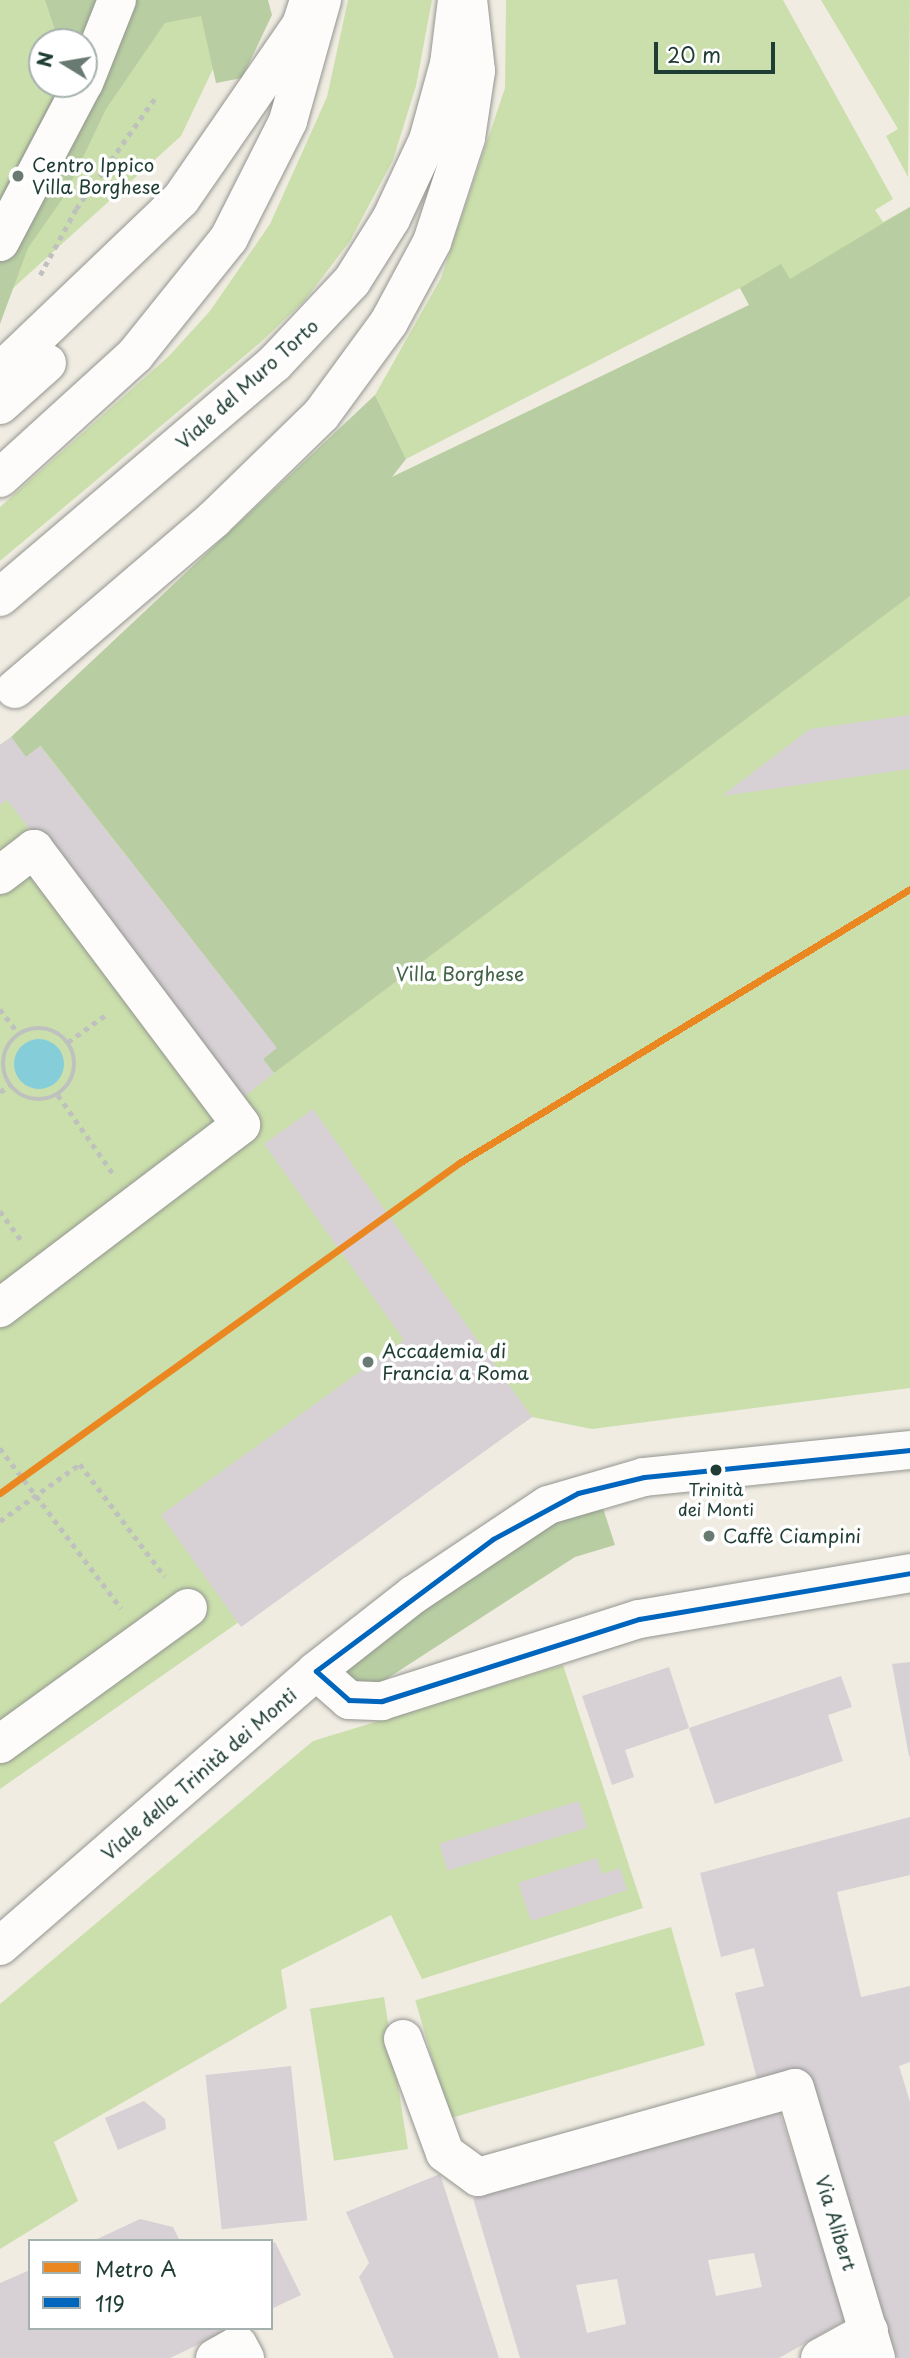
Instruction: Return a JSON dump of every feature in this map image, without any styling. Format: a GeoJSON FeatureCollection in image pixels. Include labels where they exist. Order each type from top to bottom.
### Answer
{"type":"FeatureCollection","features":[{"type":"Feature","properties":{"kind":"street"},"geometry":{"type":"LineString","coordinates":[[98,48],[117,0]]}},
{"type":"Feature","properties":{"kind":"street"},"geometry":{"type":"LineString","coordinates":[[0,405],[122,284],[301,25],[309,0]]}},
{"type":"Feature","properties":{"kind":"street"},"geometry":{"type":"LineString","coordinates":[[0,478],[135,355],[229,237],[288,121],[322,0]]}},
{"type":"Feature","properties":{"kind":"street","name":"Viale del Muro Torto"},"geometry":{"type":"LineString","coordinates":[[0,597],[274,364],[352,281],[418,166],[449,64],[457,0]]}},
{"type":"Feature","properties":{"kind":"street"},"geometry":{"type":"LineString","coordinates":[[15,689],[263,471],[321,415],[389,323],[432,242],[466,138],[476,71],[468,0]]}},
{"type":"Feature","properties":{"kind":"street"},"geometry":{"type":"LineString","coordinates":[[0,242],[76,98]]}},
{"type":"Feature","properties":{"kind":"street"},"geometry":{"type":"LineString","coordinates":[[0,372],[181,199]]}},
{"type":"Feature","properties":{"kind":"street"},"geometry":{"type":"LineString","coordinates":[[0,875],[34,849],[241,1125],[134,1203],[0,1308]]}},
{"type":"Feature","properties":{"kind":"street","name":"Viale della Trinità dei Monti"},"geometry":{"type":"LineString","coordinates":[[0,1946],[316,1671],[493,1539],[578,1493],[645,1477],[910,1450]]}},
{"type":"Feature","properties":{"kind":"street"},"geometry":{"type":"LineString","coordinates":[[316,1671],[349,1700],[382,1701],[652,1615],[910,1573]]}},
{"type":"Feature","properties":{"kind":"street"},"geometry":{"type":"LineString","coordinates":[[0,1744],[188,1608]]}},
{"type":"Feature","properties":{"kind":"street","name":"Via Alibert"},"geometry":{"type":"LineString","coordinates":[[403,2039],[445,2153],[478,2177],[795,2088],[872,2345]]}},
{"type":"Feature","properties":{"kind":"street"},"geometry":{"type":"LineString","coordinates":[[820,2358],[872,2345]]}},
{"type":"Feature","properties":{"kind":"street"},"geometry":{"type":"LineString","coordinates":[[215,2358],[238,2346],[245,2358]]}},
{"type":"Feature","properties":{"kind":"path"},"geometry":{"type":"LineString","coordinates":[[33,289],[76,209],[156,97]]}},
{"type":"Feature","properties":{"kind":"path"},"geometry":{"type":"LineString","coordinates":[[0,1009],[18,1034]]}},
{"type":"Feature","properties":{"kind":"path"},"geometry":{"type":"LineString","coordinates":[[50,1029],[68,1042],[75,1065],[58,1095],[37,1100],[9,1086],[2,1064],[18,1034],[50,1029]]}},
{"type":"Feature","properties":{"kind":"path"},"geometry":{"type":"LineString","coordinates":[[0,1093],[9,1086]]}},
{"type":"Feature","properties":{"kind":"path"},"geometry":{"type":"LineString","coordinates":[[58,1095],[134,1203]]}},
{"type":"Feature","properties":{"kind":"path"},"geometry":{"type":"LineString","coordinates":[[0,1448],[145,1639]]}},
{"type":"Feature","properties":{"kind":"path"},"geometry":{"type":"LineString","coordinates":[[0,1521],[34,1494],[80,1464],[188,1608]]}},
{"type":"Feature","properties":{"kind":"green space"},"geometry":{"type":"Polygon","coordinates":[[[0,0],[246,0],[181,136],[0,300],[0,0]]]}},
{"type":"Feature","properties":{"kind":"green space"},"geometry":{"type":"Polygon","coordinates":[[[45,0],[268,0],[272,15],[242,78],[216,83],[201,16],[165,23],[106,109],[65,195],[28,248],[0,324],[0,196],[52,98],[98,98],[98,28],[54,28],[45,0]]]}},
{"type":"Feature","properties":{"kind":"green space"},"geometry":{"type":"Polygon","coordinates":[[[348,0],[432,0],[416,86],[393,160],[350,241],[305,300],[261,342],[0,561],[0,507],[169,356],[210,311],[270,224],[327,97],[348,0]]]}},
{"type":"Feature","properties":{"kind":"green space","name":"Villa Borghese"},"geometry":{"type":"Polygon","coordinates":[[[506,0],[783,0],[893,199],[875,210],[883,222],[910,207],[910,1388],[592,1429],[532,1417],[0,1789],[0,745],[11,737],[27,757],[390,478],[750,305],[740,288],[406,459],[375,395],[441,278],[505,88],[506,0]]]}},
{"type":"Feature","properties":{"kind":"green space"},"geometry":{"type":"Polygon","coordinates":[[[821,0],[910,0],[908,177],[886,136],[898,129],[821,0]]]}},
{"type":"Feature","properties":{"kind":"green space"},"geometry":{"type":"Polygon","coordinates":[[[910,207],[910,596],[274,1073],[263,1059],[276,1047],[41,746],[26,757],[11,737],[375,395],[406,459],[392,477],[749,305],[740,288],[781,264],[790,279],[910,207]]]}},
{"type":"Feature","properties":{"kind":"green space"},"geometry":{"type":"Polygon","coordinates":[[[601,1502],[615,1545],[575,1557],[374,1687],[355,1683],[341,1663],[545,1522],[601,1502]]]}},
{"type":"Feature","properties":{"kind":"green space"},"geometry":{"type":"Polygon","coordinates":[[[563,1665],[643,1908],[422,1979],[391,1915],[281,1970],[287,2008],[54,2142],[78,2201],[0,2249],[0,2004],[313,1741],[563,1665]]]}},
{"type":"Feature","properties":{"kind":"green space"},"geometry":{"type":"Polygon","coordinates":[[[671,1927],[705,2045],[449,2119],[415,2000],[671,1927]]]}},
{"type":"Feature","properties":{"kind":"green space"},"geometry":{"type":"Polygon","coordinates":[[[384,1997],[408,2149],[334,2161],[310,2009],[384,1997]]]}},
{"type":"Feature","properties":{"kind":"water"},"geometry":{"type":"Polygon","coordinates":[[[39,1039],[56,1047],[64,1064],[56,1081],[39,1089],[22,1081],[14,1064],[22,1047],[39,1039]]]}},
{"type":"Feature","properties":{"kind":"building"},"geometry":{"type":"Polygon","coordinates":[[[910,715],[910,769],[722,796],[810,729],[910,715]]]}},
{"type":"Feature","properties":{"kind":"building"},"geometry":{"type":"Polygon","coordinates":[[[11,737],[26,757],[40,746],[277,1048],[263,1059],[274,1073],[241,1099],[7,800],[0,805],[0,745],[11,737]]]}},
{"type":"Feature","properties":{"kind":"building"},"geometry":{"type":"Polygon","coordinates":[[[313,1109],[532,1417],[241,1627],[161,1515],[404,1340],[264,1144],[313,1109]]]}},
{"type":"Feature","properties":{"kind":"building"},"geometry":{"type":"Polygon","coordinates":[[[910,1662],[910,1756],[909,1756],[892,1664],[910,1662]]]}},
{"type":"Feature","properties":{"kind":"building"},"geometry":{"type":"Polygon","coordinates":[[[669,1667],[689,1728],[625,1750],[634,1777],[612,1785],[582,1696],[669,1667]]]}},
{"type":"Feature","properties":{"kind":"building"},"geometry":{"type":"Polygon","coordinates":[[[841,1676],[852,1707],[828,1715],[843,1761],[715,1804],[689,1728],[841,1676]]]}},
{"type":"Feature","properties":{"kind":"building"},"geometry":{"type":"Polygon","coordinates":[[[579,1801],[587,1828],[448,1870],[439,1844],[579,1801]]]}},
{"type":"Feature","properties":{"kind":"building"},"geometry":{"type":"Polygon","coordinates":[[[910,1817],[910,1875],[837,1892],[861,1997],[910,1986],[910,2062],[899,2066],[910,2102],[910,2358],[897,2358],[809,2089],[759,2087],[735,1993],[764,1986],[754,1948],[721,1957],[700,1873],[910,1817]]]}},
{"type":"Feature","properties":{"kind":"building"},"geometry":{"type":"Polygon","coordinates":[[[597,1858],[602,1874],[620,1868],[627,1890],[531,1921],[518,1883],[597,1858]]]}},
{"type":"Feature","properties":{"kind":"building"},"geometry":{"type":"Polygon","coordinates":[[[291,2066],[307,2220],[222,2229],[205,2075],[291,2066]]]}},
{"type":"Feature","properties":{"kind":"building"},"geometry":{"type":"Polygon","coordinates":[[[144,2101],[165,2119],[166,2129],[118,2150],[105,2118],[144,2101]]]}},
{"type":"Feature","properties":{"kind":"building"},"geometry":{"type":"Polygon","coordinates":[[[779,2111],[848,2319],[779,2358],[520,2358],[473,2198],[779,2111]],[[754,2253],[708,2260],[716,2296],[762,2287],[754,2253]],[[617,2279],[576,2285],[587,2333],[626,2324],[617,2279]]]}},
{"type":"Feature","properties":{"kind":"building"},"geometry":{"type":"Polygon","coordinates":[[[440,2174],[499,2358],[394,2358],[359,2277],[369,2263],[346,2212],[440,2174]]]}},
{"type":"Feature","properties":{"kind":"building"},"geometry":{"type":"Polygon","coordinates":[[[140,2219],[173,2227],[179,2239],[97,2239],[140,2219]]]}},
{"type":"Feature","properties":{"kind":"building"},"geometry":{"type":"Polygon","coordinates":[[[275,2242],[301,2295],[273,2308],[275,2242]]]}},
{"type":"Feature","properties":{"kind":"building"},"geometry":{"type":"Polygon","coordinates":[[[28,2271],[28,2330],[229,2330],[170,2358],[0,2358],[0,2283],[28,2271]]]}},
{"type":"Feature","properties":{"kind":"metro line","name":"A"},"geometry":{"type":"LineString","coordinates":[[0,1493],[459,1163],[910,889]]}},
{"type":"Feature","properties":{"kind":"transit line","name":"119"},"geometry":{"type":"LineString","coordinates":[[910,1450],[644,1477],[578,1493],[493,1539],[316,1671],[349,1700],[382,1701],[639,1619],[910,1573]]}},
{"type":"Feature","properties":{"kind":"place","name":"Centro Ippico Villa Borghese"},"geometry":{"type":"Point","coordinates":[18,176]}},
{"type":"Feature","properties":{"kind":"place","name":"Accademia di Francia a Roma"},"geometry":{"type":"Point","coordinates":[368,1362]}},
{"type":"Feature","properties":{"kind":"place","name":"Trinità dei Monti"},"geometry":{"type":"Point","coordinates":[716,1470]}},
{"type":"Feature","properties":{"kind":"place","name":"Caffè Ciampini"},"geometry":{"type":"Point","coordinates":[709,1536]}}]}
